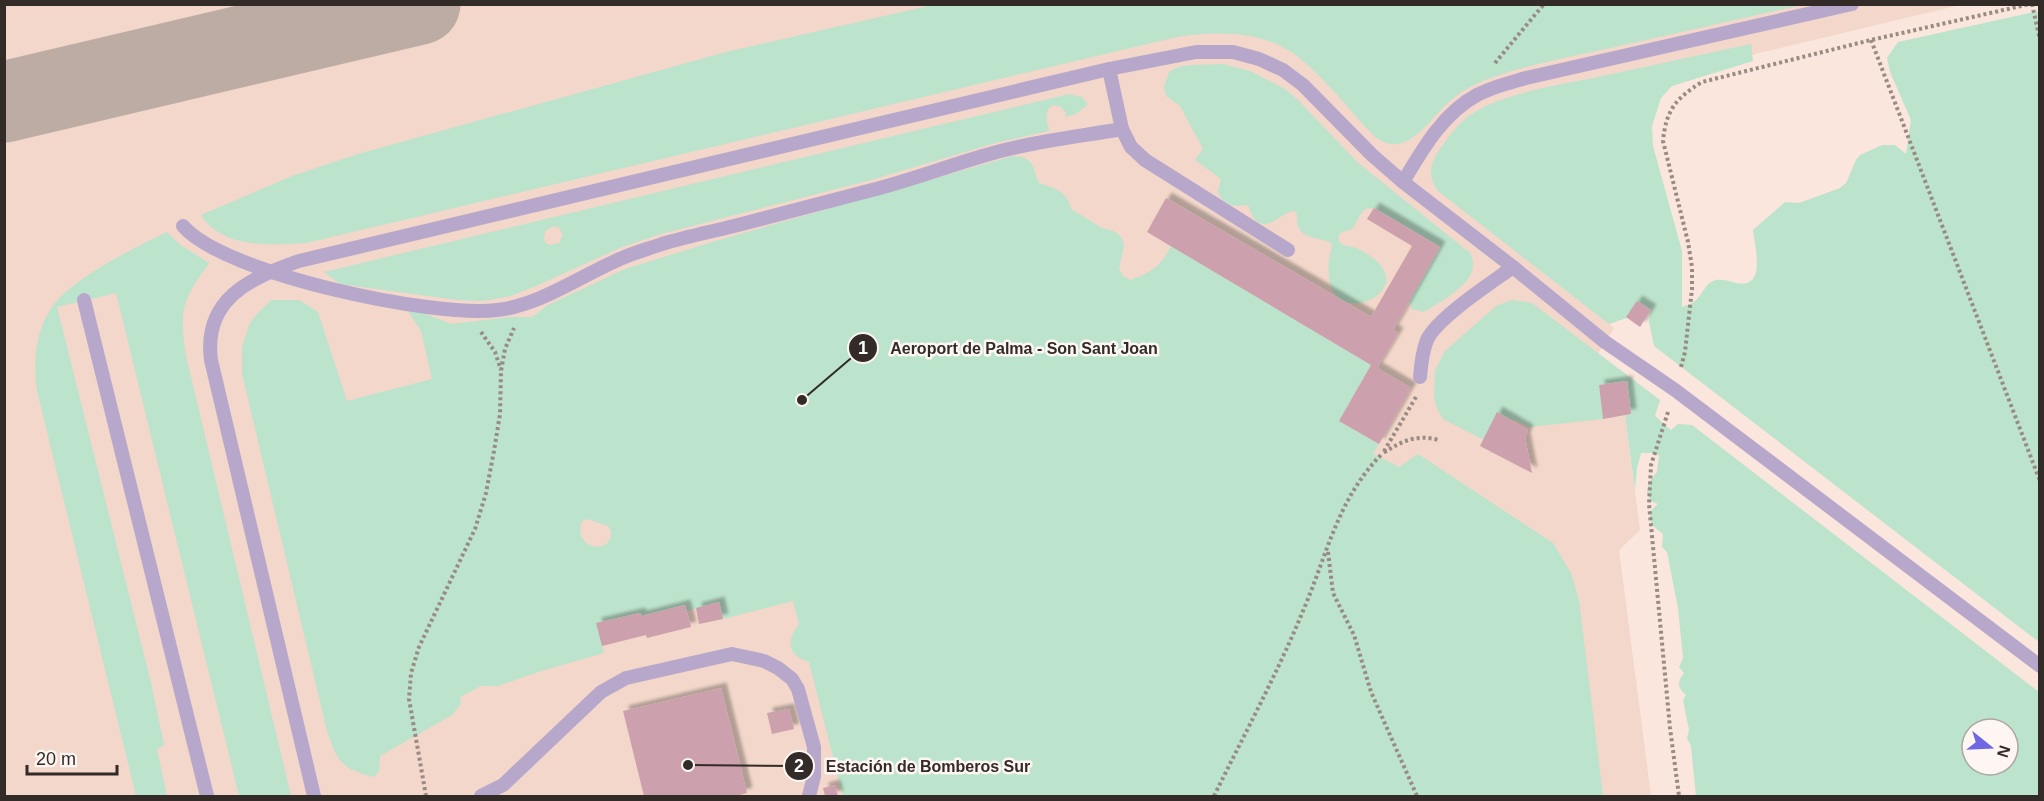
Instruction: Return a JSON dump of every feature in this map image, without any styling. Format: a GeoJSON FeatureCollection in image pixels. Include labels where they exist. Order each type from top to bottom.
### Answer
{"type":"FeatureCollection","features":[{"type":"Feature","properties":{"kind":"lane"},"geometry":{"type":"LineString","coordinates":[[1403,182],[1422,150],[1456,110],[1477,95],[1498,86],[1852,4]]}},
{"type":"Feature","properties":{"kind":"lane"},"geometry":{"type":"LineString","coordinates":[[314,796],[211,360],[209,346],[211,332],[217,316],[236,290],[252,279],[299,261],[1109,69],[1196,52],[1233,52],[1259,59],[1283,70],[1303,85],[1372,155],[1403,182],[1605,342],[1675,390],[2040,666]]}},
{"type":"Feature","properties":{"kind":"lane"},"geometry":{"type":"LineString","coordinates":[[1109,69],[1122,129],[1131,147],[1145,160],[1288,250]]}},
{"type":"Feature","properties":{"kind":"lane"},"geometry":{"type":"LineString","coordinates":[[183,226],[192,236],[221,254],[329,289],[441,308],[469,311],[496,310],[519,306],[540,298],[621,258],[664,243],[877,189],[987,155],[1122,129]]}},
{"type":"Feature","properties":{"kind":"lane"},"geometry":{"type":"LineString","coordinates":[[1420,377],[1427,340],[1440,323],[1513,267]]}},
{"type":"Feature","properties":{"kind":"lane"},"geometry":{"type":"LineString","coordinates":[[84,300],[207,796]]}},
{"type":"Feature","properties":{"kind":"lane"},"geometry":{"type":"LineString","coordinates":[[481,796],[503,785],[601,692],[626,678],[732,654],[764,661],[778,668],[792,679],[798,689],[814,747],[814,776],[809,796]]}},
{"type":"Feature","properties":{"kind":"path"},"geometry":{"type":"LineString","coordinates":[[1492,66],[1544,4]]}},
{"type":"Feature","properties":{"kind":"path"},"geometry":{"type":"LineString","coordinates":[[1679,796],[1670,728],[1649,504],[1651,465],[1685,352],[1692,289],[1692,267],[1688,242],[1663,141],[1664,126],[1671,108],[1683,94],[1702,82],[1871,40],[2031,4],[2040,40]]}},
{"type":"Feature","properties":{"kind":"path"},"geometry":{"type":"LineString","coordinates":[[1871,40],[2040,481]]}},
{"type":"Feature","properties":{"kind":"path"},"geometry":{"type":"LineString","coordinates":[[426,796],[409,699],[411,673],[419,647],[475,529],[486,493],[498,424],[501,371],[505,349],[524,313],[540,298]]}},
{"type":"Feature","properties":{"kind":"path"},"geometry":{"type":"LineString","coordinates":[[1214,796],[1284,653],[1352,491],[1361,477],[1383,453],[1417,393]]}},
{"type":"Feature","properties":{"kind":"path"},"geometry":{"type":"LineString","coordinates":[[1383,453],[1410,438],[1429,437],[1439,440]]}},
{"type":"Feature","properties":{"kind":"path"},"geometry":{"type":"LineString","coordinates":[[1327,549],[1333,593],[1354,635],[1371,692],[1417,796]]}},
{"type":"Feature","properties":{"kind":"shaded area"},"geometry":{"type":"Polygon","coordinates":[[[5,5],[1960,5],[1574,97],[1609,324],[1614,328],[1596,357],[1603,418],[1625,415],[1640,530],[1619,550],[1651,796],[5,796],[5,5]]]}},
{"type":"Feature","properties":{"kind":"green space"},"geometry":{"type":"Polygon","coordinates":[[[937,4],[1802,5],[1505,73],[1480,82],[1460,93],[1416,135],[1397,144],[1386,143],[1374,136],[1317,74],[1284,47],[1239,34],[1207,34],[1177,37],[306,243],[263,244],[234,239],[210,226],[201,215],[292,176],[358,154],[726,52],[937,4]]]}},
{"type":"Feature","properties":{"kind":"green space"},"geometry":{"type":"Polygon","coordinates":[[[2039,11],[2039,642],[1654,346],[1649,322],[1650,310],[1609,324],[1438,191],[1432,180],[1431,170],[1437,154],[1457,127],[1470,115],[1497,101],[1546,87],[1751,44],[1753,61],[1672,86],[1661,98],[1652,126],[1653,146],[1682,251],[1682,307],[1695,301],[1713,281],[1746,283],[1752,280],[1757,266],[1753,230],[1785,202],[1799,203],[1840,188],[1846,183],[1860,155],[1882,145],[1895,145],[1906,154],[1911,120],[1890,72],[1887,58],[1898,42],[2039,11]]]}},
{"type":"Feature","properties":{"kind":"green space"},"geometry":{"type":"Polygon","coordinates":[[[1223,64],[1250,71],[1285,89],[1298,100],[1357,162],[1470,253],[1473,263],[1472,272],[1467,280],[1450,295],[1424,312],[1412,309],[1409,301],[1440,247],[1374,208],[1369,208],[1365,209],[1352,229],[1340,233],[1338,238],[1343,245],[1362,251],[1373,258],[1382,266],[1386,276],[1384,287],[1377,296],[1366,302],[1353,303],[1341,299],[1332,289],[1328,271],[1332,245],[1330,242],[1312,237],[1300,230],[1295,211],[1264,224],[1258,222],[1248,205],[1238,206],[1226,203],[1218,192],[1221,179],[1195,160],[1203,149],[1180,106],[1166,96],[1164,86],[1169,72],[1178,67],[1223,64]]]}},
{"type":"Feature","properties":{"kind":"green space"},"geometry":{"type":"Polygon","coordinates":[[[1069,94],[1082,97],[1088,104],[1076,114],[1065,117],[1066,113],[1061,107],[1053,105],[1050,107],[1047,113],[1049,131],[995,143],[871,180],[661,234],[622,247],[511,296],[484,301],[457,300],[340,284],[324,272],[1069,94]],[[554,226],[545,231],[544,240],[547,244],[559,243],[563,235],[559,228],[554,226]]]}},
{"type":"Feature","properties":{"kind":"green space"},"geometry":{"type":"Polygon","coordinates":[[[1013,156],[1020,157],[1029,160],[1039,183],[1055,189],[1067,198],[1071,209],[1102,228],[1114,231],[1121,237],[1124,245],[1119,269],[1124,277],[1131,280],[1150,271],[1159,264],[1171,246],[1371,365],[1339,421],[1379,444],[1373,454],[1399,467],[1418,454],[1553,543],[1571,573],[1579,600],[1603,796],[843,796],[809,662],[796,655],[791,646],[792,636],[799,624],[793,601],[723,619],[718,602],[687,611],[685,605],[642,616],[640,613],[597,623],[604,653],[498,686],[481,686],[460,697],[461,704],[452,715],[380,756],[379,771],[374,777],[347,767],[334,750],[327,731],[242,374],[242,347],[249,325],[271,300],[299,300],[318,312],[347,401],[432,379],[421,331],[408,311],[423,313],[451,324],[511,317],[532,317],[548,305],[625,269],[1013,156]],[[587,519],[582,521],[580,531],[582,538],[593,546],[600,547],[610,539],[611,531],[608,526],[587,519]]]}},
{"type":"Feature","properties":{"kind":"green space"},"geometry":{"type":"Polygon","coordinates":[[[167,232],[179,244],[209,263],[193,287],[185,306],[183,327],[186,356],[291,796],[239,796],[116,293],[57,307],[151,683],[164,745],[157,749],[167,796],[136,796],[37,391],[35,369],[37,348],[42,327],[52,307],[61,296],[89,274],[167,232]]]}},
{"type":"Feature","properties":{"kind":"green space"},"geometry":{"type":"Polygon","coordinates":[[[1512,300],[1532,303],[1660,400],[1655,416],[1671,430],[1678,424],[1692,425],[2039,692],[2039,796],[1696,796],[1691,746],[1687,738],[1689,730],[1683,700],[1686,695],[1679,685],[1684,673],[1679,667],[1683,658],[1678,608],[1667,552],[1662,547],[1663,534],[1650,520],[1653,508],[1658,504],[1651,501],[1647,493],[1649,482],[1657,472],[1659,456],[1654,453],[1641,453],[1635,490],[1625,415],[1631,414],[1627,381],[1599,385],[1603,419],[1529,427],[1514,419],[1508,427],[1490,439],[1482,439],[1443,419],[1437,409],[1434,397],[1435,371],[1444,352],[1496,306],[1512,300]]]}},
{"type":"Feature","properties":{"kind":"building"},"geometry":{"type":"Polygon","coordinates":[[[1166,198],[1371,317],[1412,246],[1367,219],[1374,208],[1440,247],[1393,330],[1398,333],[1377,368],[1411,388],[1379,444],[1339,421],[1371,365],[1147,232],[1166,198]]]}},
{"type":"Feature","properties":{"kind":"building"},"geometry":{"type":"Polygon","coordinates":[[[1637,301],[1651,310],[1640,327],[1626,317],[1637,301]]]}},
{"type":"Feature","properties":{"kind":"building"},"geometry":{"type":"Polygon","coordinates":[[[1627,381],[1631,414],[1603,419],[1599,385],[1627,381]]]}},
{"type":"Feature","properties":{"kind":"building"},"geometry":{"type":"Polygon","coordinates":[[[1497,412],[1528,430],[1525,438],[1532,473],[1480,446],[1497,412]]]}},
{"type":"Feature","properties":{"kind":"building"},"geometry":{"type":"Polygon","coordinates":[[[719,602],[723,619],[699,624],[696,608],[719,602]]]}},
{"type":"Feature","properties":{"kind":"building"},"geometry":{"type":"Polygon","coordinates":[[[685,605],[691,627],[602,646],[596,623],[640,613],[641,616],[685,605]]]}},
{"type":"Feature","properties":{"kind":"building"},"geometry":{"type":"Polygon","coordinates":[[[721,688],[747,793],[736,796],[644,796],[623,711],[721,688]]]}},
{"type":"Feature","properties":{"kind":"building"},"geometry":{"type":"Polygon","coordinates":[[[789,709],[794,729],[772,734],[767,713],[789,709]]]}},
{"type":"Feature","properties":{"kind":"building"},"geometry":{"type":"Polygon","coordinates":[[[835,785],[838,796],[825,796],[823,788],[835,785]]]}},
{"type":"Feature","properties":{"kind":"taxiway"},"geometry":{"type":"LineString","coordinates":[[4,102],[420,4]]}},
{"type":"Feature","properties":{"kind":"place","name":"Aeroport de Palma - Son Sant Joan"},"geometry":{"type":"Point","coordinates":[802,400]}},
{"type":"Feature","properties":{"kind":"place","name":"Estación de Bomberos Sur"},"geometry":{"type":"Point","coordinates":[688,765]}}]}
